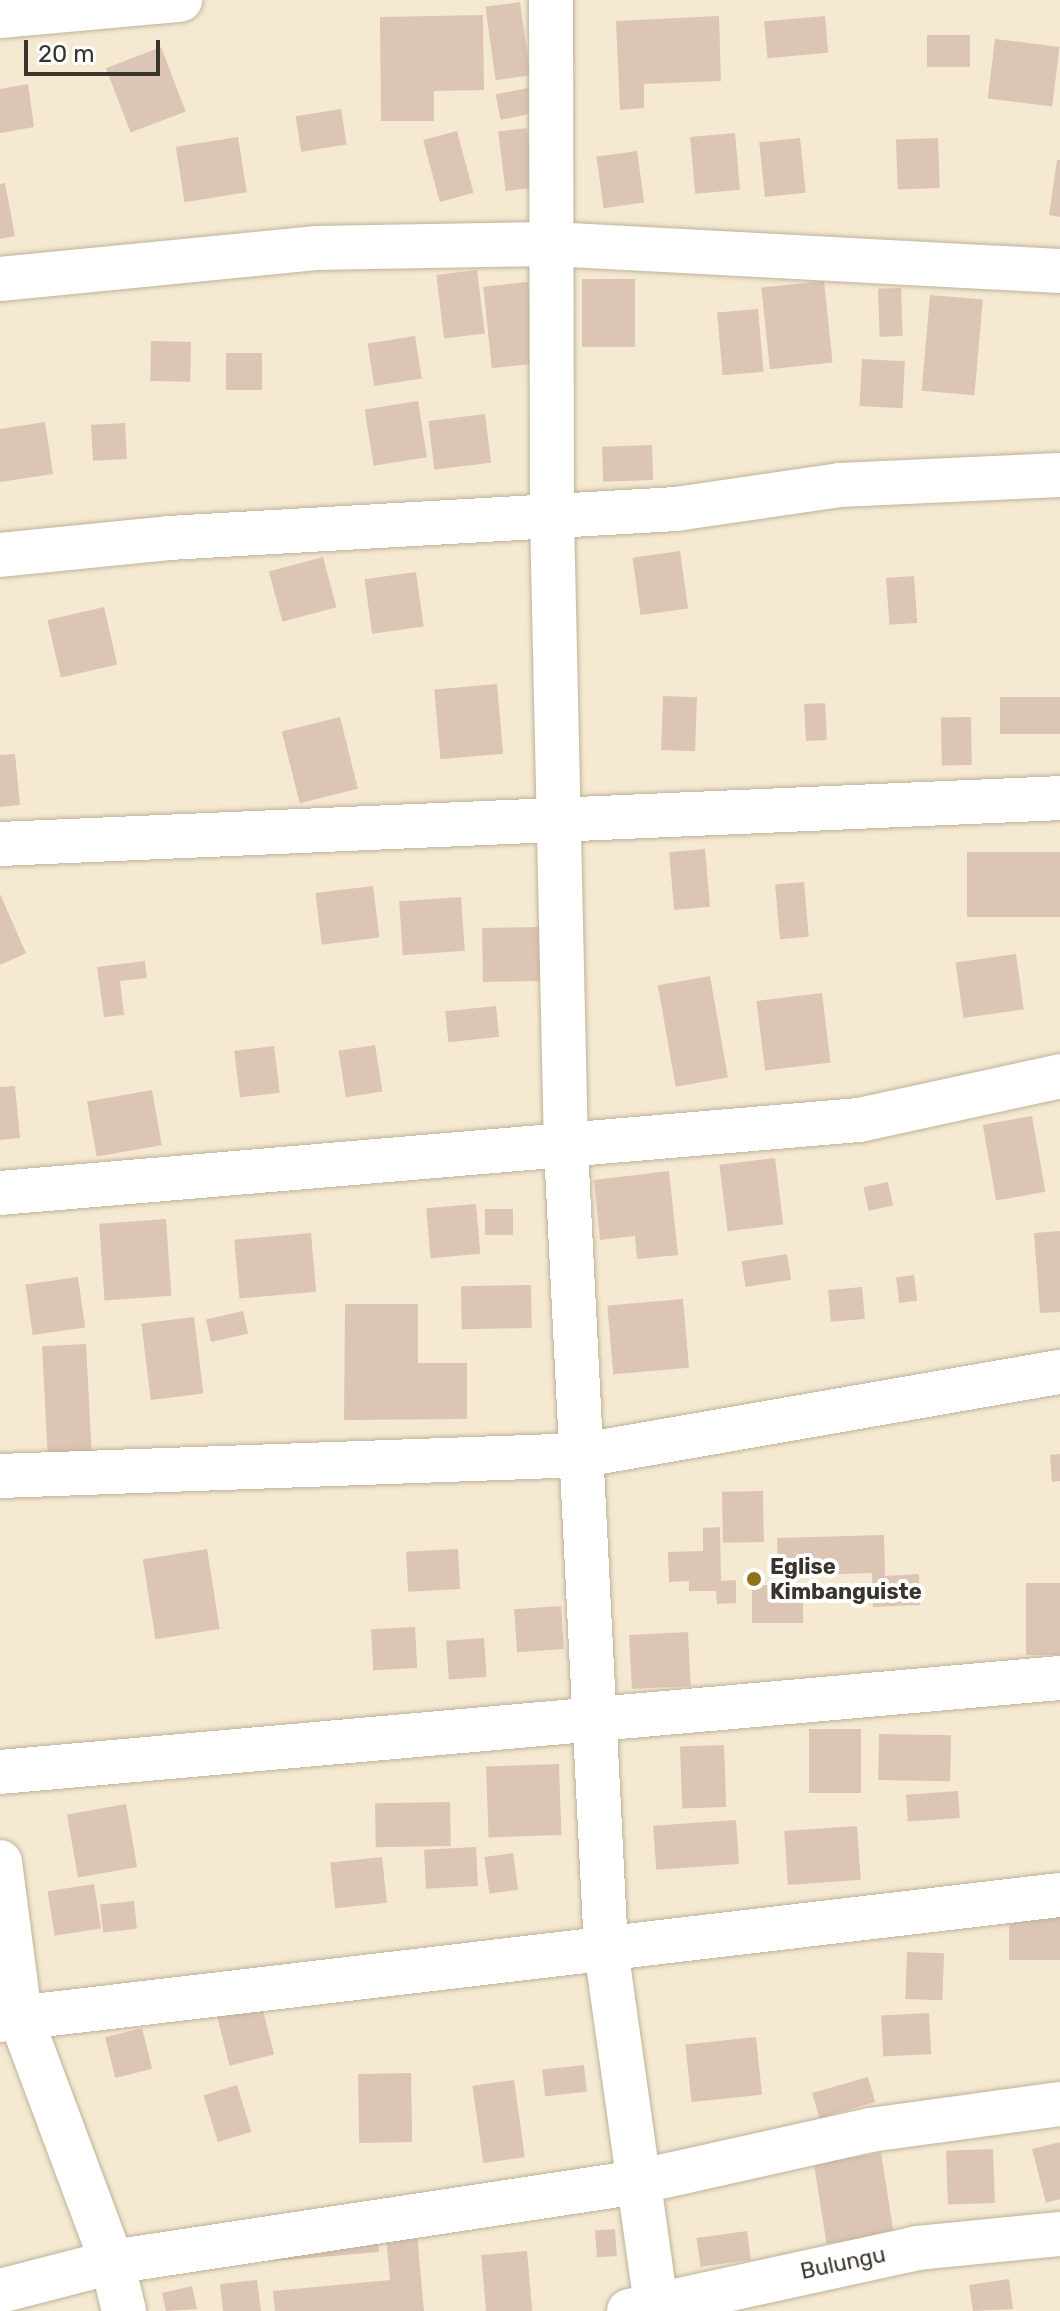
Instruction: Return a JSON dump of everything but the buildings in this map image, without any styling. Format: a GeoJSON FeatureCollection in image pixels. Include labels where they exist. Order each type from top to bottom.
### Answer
{"type":"FeatureCollection","features":[{"type":"Feature","properties":{"kind":"street"},"geometry":{"type":"LineString","coordinates":[[0,16],[180,0]]}},
{"type":"Feature","properties":{"kind":"street"},"geometry":{"type":"LineString","coordinates":[[551,0],[552,517],[566,1148],[606,1949],[638,2182],[642,2307]]}},
{"type":"Feature","properties":{"kind":"street"},"geometry":{"type":"LineString","coordinates":[[0,279],[315,248],[551,244],[1060,271]]}},
{"type":"Feature","properties":{"kind":"street"},"geometry":{"type":"LineString","coordinates":[[0,555],[169,538],[676,509],[840,485],[1060,475]]}},
{"type":"Feature","properties":{"kind":"street"},"geometry":{"type":"LineString","coordinates":[[0,844],[1060,798]]}},
{"type":"Feature","properties":{"kind":"street"},"geometry":{"type":"LineString","coordinates":[[0,1193],[566,1148],[859,1120],[1060,1076]]}},
{"type":"Feature","properties":{"kind":"street"},"geometry":{"type":"LineString","coordinates":[[0,1476],[583,1455],[1060,1372]]}},
{"type":"Feature","properties":{"kind":"street"},"geometry":{"type":"LineString","coordinates":[[0,1772],[593,1716],[1060,1678]]}},
{"type":"Feature","properties":{"kind":"street"},"geometry":{"type":"LineString","coordinates":[[0,1862],[10,2018],[112,2262],[124,2311]]}},
{"type":"Feature","properties":{"kind":"street"},"geometry":{"type":"LineString","coordinates":[[10,2018],[1060,1895]]}},
{"type":"Feature","properties":{"kind":"street"},"geometry":{"type":"LineString","coordinates":[[0,2291],[112,2262],[638,2182],[870,2130],[1060,2104]]}},
{"type":"Feature","properties":{"kind":"street","name":"Bulungu"},"geometry":{"type":"LineString","coordinates":[[642,2307],[917,2248],[1060,2234]]}},
{"type":"Feature","properties":{"kind":"place","name":"Eglise Kimbanguiste"},"geometry":{"type":"Point","coordinates":[754,1579]}}]}
